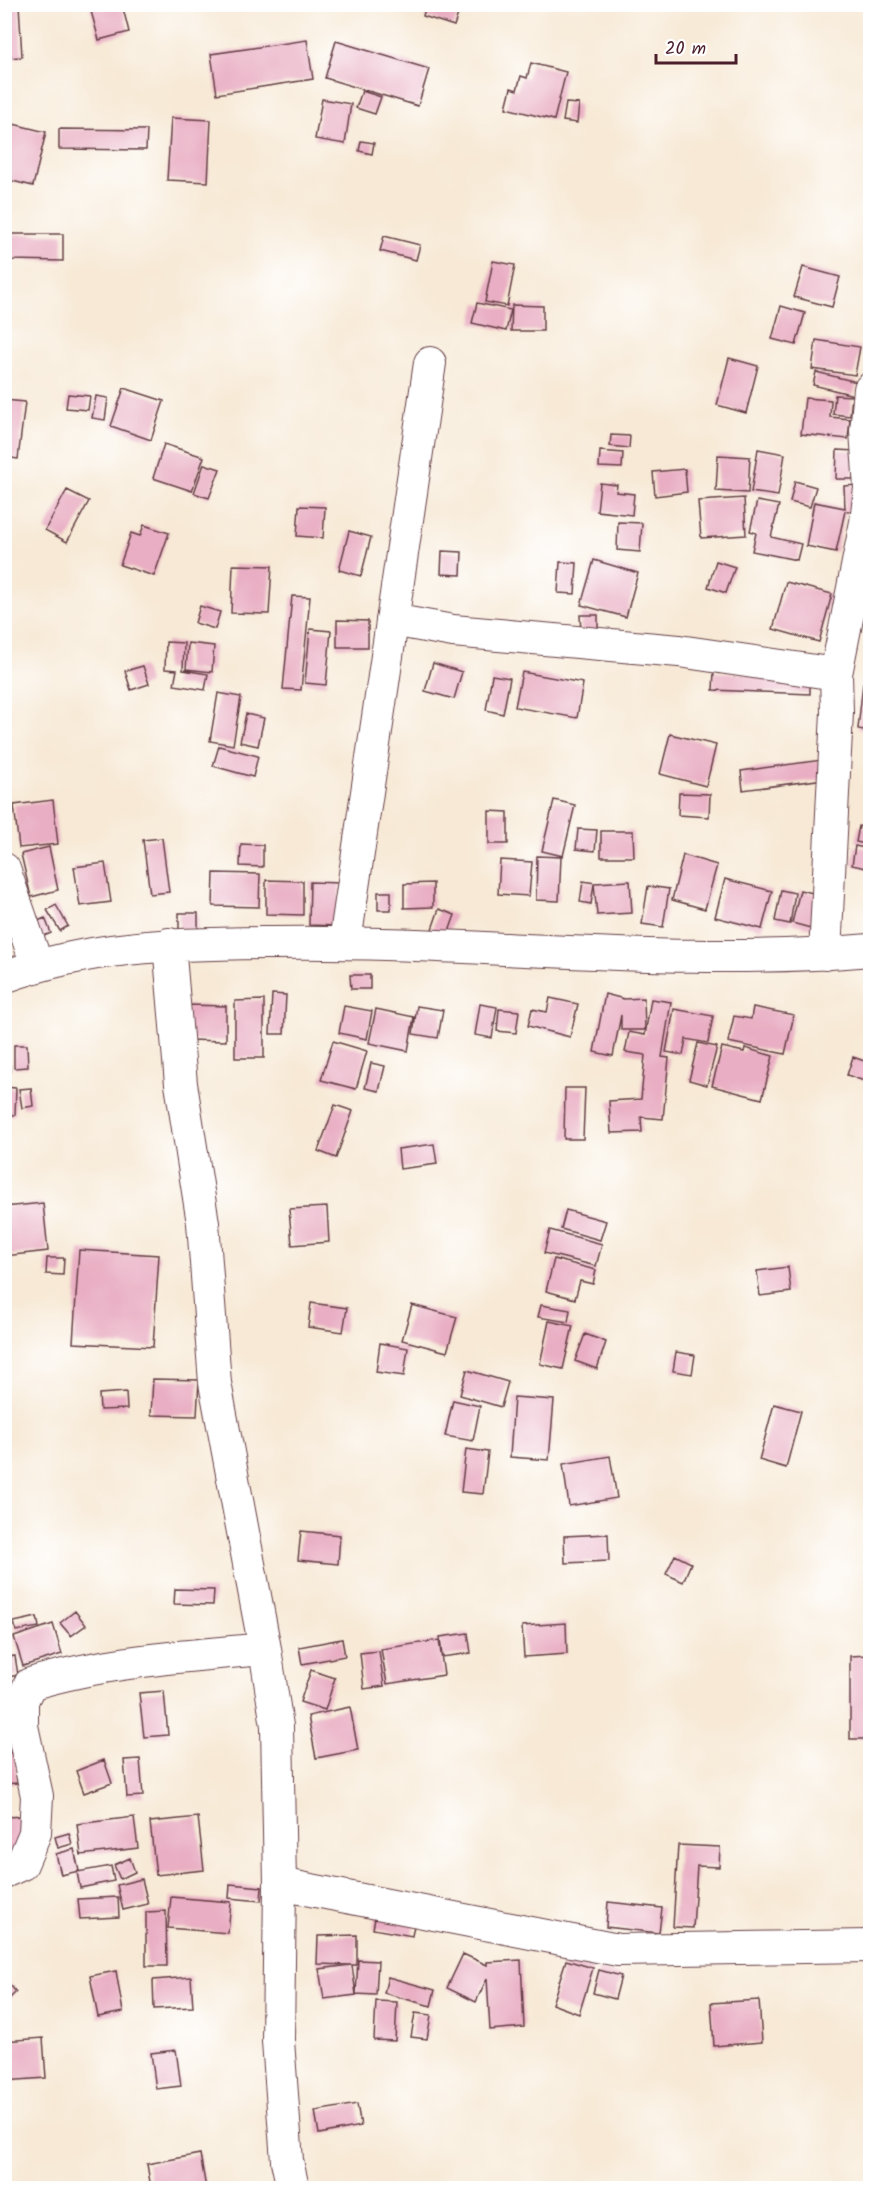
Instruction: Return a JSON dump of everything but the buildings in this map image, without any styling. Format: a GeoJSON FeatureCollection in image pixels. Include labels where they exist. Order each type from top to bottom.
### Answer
{"type":"FeatureCollection","features":[{"type":"Feature","properties":{"kind":"street"},"geometry":{"type":"LineString","coordinates":[[345,942],[430,363]]}},
{"type":"Feature","properties":{"kind":"street"},"geometry":{"type":"LineString","coordinates":[[825,954],[837,712],[836,674],[866,522],[870,488],[866,431],[870,388]]}},
{"type":"Feature","properties":{"kind":"street"},"geometry":{"type":"LineString","coordinates":[[392,620],[453,631],[670,650],[836,674]]}},
{"type":"Feature","properties":{"kind":"street"},"geometry":{"type":"LineString","coordinates":[[4,869],[37,965]]}},
{"type":"Feature","properties":{"kind":"street"},"geometry":{"type":"LineString","coordinates":[[4,977],[37,965],[112,950],[170,944],[345,942],[593,953],[825,954],[870,950]]}},
{"type":"Feature","properties":{"kind":"street"},"geometry":{"type":"LineString","coordinates":[[170,944],[181,1084],[203,1223],[215,1383],[265,1649],[277,1726],[280,1884],[278,2041],[287,2161],[293,2188]]}},
{"type":"Feature","properties":{"kind":"street"},"geometry":{"type":"LineString","coordinates":[[4,1872],[22,1864],[35,1833],[37,1796],[15,1693],[56,1676],[135,1661],[265,1649]]}},
{"type":"Feature","properties":{"kind":"street"},"geometry":{"type":"LineString","coordinates":[[280,1884],[618,1950],[870,1946]]}}]}
